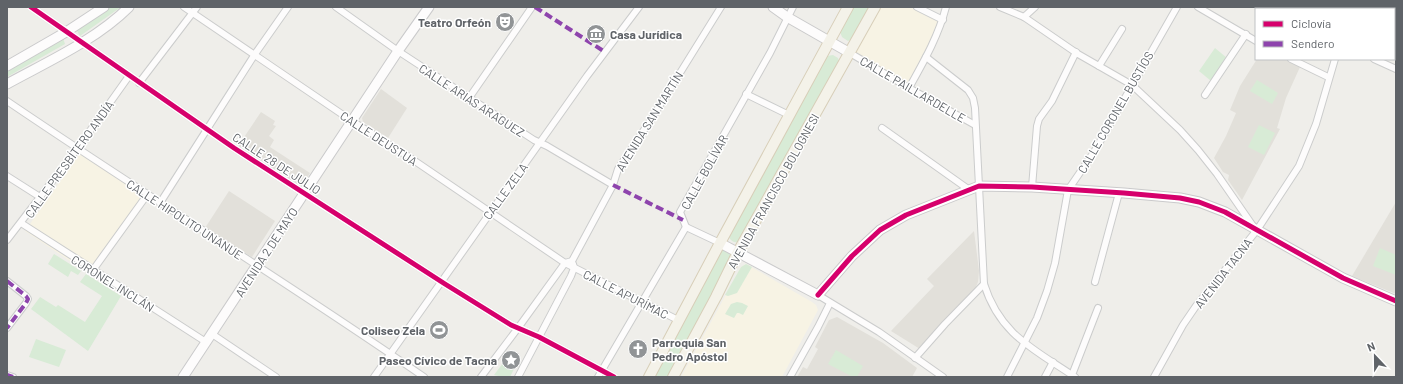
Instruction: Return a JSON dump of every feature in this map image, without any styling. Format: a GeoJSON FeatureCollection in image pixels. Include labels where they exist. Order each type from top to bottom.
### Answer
{"type":"FeatureCollection","features":[{"type":"Feature","properties":{"kind":"main road","name":"AVENIDA FRANCISCO BOLOGNESI"},"geometry":{"type":"LineString","coordinates":[[649,377],[678,320],[848,7]]}},
{"type":"Feature","properties":{"kind":"main road","name":"AVENIDA FRANCISCO BOLOGNESI"},"geometry":{"type":"LineString","coordinates":[[673,377],[716,297],[738,252],[875,7]]}},
{"type":"Feature","properties":{"kind":"street","name":"CALLE 28 DE JULIO"},"geometry":{"type":"LineString","coordinates":[[31,7],[206,129],[304,194],[442,282],[511,325],[603,370],[614,377]]}},
{"type":"Feature","properties":{"kind":"street"},"geometry":{"type":"LineString","coordinates":[[7,66],[66,32],[104,7]]}},
{"type":"Feature","properties":{"kind":"street"},"geometry":{"type":"LineString","coordinates":[[7,84],[81,43],[107,26],[129,7]]}},
{"type":"Feature","properties":{"kind":"street","name":"CALLE DEUSTUA"},"geometry":{"type":"LineString","coordinates":[[184,7],[195,10],[255,54],[352,121],[409,157],[564,262]]}},
{"type":"Feature","properties":{"kind":"street"},"geometry":{"type":"LineString","coordinates":[[160,203],[206,129],[288,7]]}},
{"type":"Feature","properties":{"kind":"street","name":"CALLE ARIAS ARAGUEZ"},"geometry":{"type":"LineString","coordinates":[[336,7],[398,51],[534,140],[613,185]]}},
{"type":"Feature","properties":{"kind":"street","name":"AVENIDA 2 DE MAYO"},"geometry":{"type":"LineString","coordinates":[[183,377],[428,7]]}},
{"type":"Feature","properties":{"kind":"street"},"geometry":{"type":"LineString","coordinates":[[470,98],[532,7]]}},
{"type":"Feature","properties":{"kind":"street","name":"CALLE ZELA"},"geometry":{"type":"LineString","coordinates":[[374,377],[591,71],[640,7]]}},
{"type":"Feature","properties":{"kind":"street","name":"AVENIDA SAN MARTÍN"},"geometry":{"type":"LineString","coordinates":[[518,377],[539,338],[573,264],[613,185],[618,169],[652,118],[721,7]]}},
{"type":"Feature","properties":{"kind":"street"},"geometry":{"type":"LineString","coordinates":[[773,7],[787,17],[850,53]]}},
{"type":"Feature","properties":{"kind":"street","name":"CALLE BOLÍVAR"},"geometry":{"type":"LineString","coordinates":[[598,377],[686,227],[680,212],[785,25],[787,17],[794,7]]}},
{"type":"Feature","properties":{"kind":"street"},"geometry":{"type":"LineString","coordinates":[[917,7],[943,20]]}},
{"type":"Feature","properties":{"kind":"street"},"geometry":{"type":"LineString","coordinates":[[909,88],[939,31],[946,7]]}},
{"type":"Feature","properties":{"kind":"street"},"geometry":{"type":"LineString","coordinates":[[1000,7],[1024,17],[1076,52],[1132,84],[1180,130],[1198,150],[1257,230]]}},
{"type":"Feature","properties":{"kind":"street"},"geometry":{"type":"LineString","coordinates":[[1024,17],[1035,7]]}},
{"type":"Feature","properties":{"kind":"street","name":"CALLE CORONEL BUSTÍOS"},"geometry":{"type":"LineString","coordinates":[[1007,377],[1037,318],[1049,284],[1055,263],[1068,190],[1094,152],[1177,7]]}},
{"type":"Feature","properties":{"kind":"street"},"geometry":{"type":"LineString","coordinates":[[1198,7],[1255,40]]}},
{"type":"Feature","properties":{"kind":"street"},"geometry":{"type":"LineString","coordinates":[[139,83],[195,10]]}},
{"type":"Feature","properties":{"kind":"street"},"geometry":{"type":"LineString","coordinates":[[1099,66],[1122,29]]}},
{"type":"Feature","properties":{"kind":"street"},"geometry":{"type":"LineString","coordinates":[[1205,95],[1246,34]]}},
{"type":"Feature","properties":{"kind":"street"},"geometry":{"type":"LineString","coordinates":[[1032,187],[1035,136],[1039,119],[1052,101],[1076,52]]}},
{"type":"Feature","properties":{"kind":"street","name":"CALLE PAILLARDELLE"},"geometry":{"type":"LineString","coordinates":[[850,53],[975,125]]}},
{"type":"Feature","properties":{"kind":"street"},"geometry":{"type":"LineString","coordinates":[[926,57],[968,90],[973,98],[975,108],[984,284],[991,303],[999,317],[1008,329],[1024,343],[1073,376],[1098,308]]}},
{"type":"Feature","properties":{"kind":"street"},"geometry":{"type":"LineString","coordinates":[[1293,60],[1328,77]]}},
{"type":"Feature","properties":{"kind":"street","name":"AVENIDA TACNA"},"geometry":{"type":"LineString","coordinates":[[1154,377],[1183,325],[1196,306],[1257,230],[1299,166],[1316,124],[1328,77],[1335,60]]}},
{"type":"Feature","properties":{"kind":"street"},"geometry":{"type":"LineString","coordinates":[[1376,60],[1396,69]]}},
{"type":"Feature","properties":{"kind":"street","name":"CALLE PRESBÍTERO ANDÍA"},"geometry":{"type":"LineString","coordinates":[[7,240],[77,149],[129,76]]}},
{"type":"Feature","properties":{"kind":"street"},"geometry":{"type":"LineString","coordinates":[[746,94],[789,115]]}},
{"type":"Feature","properties":{"kind":"street","name":"CALLE HIPOLITO UNANUE"},"geometry":{"type":"LineString","coordinates":[[7,101],[77,149],[257,265],[424,377]]}},
{"type":"Feature","properties":{"kind":"street"},"geometry":{"type":"LineString","coordinates":[[882,128],[968,189]]}},
{"type":"Feature","properties":{"kind":"street"},"geometry":{"type":"LineString","coordinates":[[7,176],[40,197]]}},
{"type":"Feature","properties":{"kind":"street"},"geometry":{"type":"LineString","coordinates":[[818,296],[852,256],[880,230],[906,215],[968,189],[979,186],[1032,187],[1119,193],[1180,198],[1199,202],[1225,212],[1323,268],[1396,301]]}},
{"type":"Feature","properties":{"kind":"street"},"geometry":{"type":"LineString","coordinates":[[1095,282],[1119,193]]}},
{"type":"Feature","properties":{"kind":"street"},"geometry":{"type":"LineString","coordinates":[[93,270],[147,195]]}},
{"type":"Feature","properties":{"kind":"street","name":"CORONEL INCLÁN"},"geometry":{"type":"LineString","coordinates":[[21,223],[93,270],[276,377]]}},
{"type":"Feature","properties":{"kind":"street"},"geometry":{"type":"LineString","coordinates":[[686,227],[720,242],[830,303],[879,332],[943,377]]}},
{"type":"Feature","properties":{"kind":"street"},"geometry":{"type":"LineString","coordinates":[[481,377],[518,328],[564,262],[573,264]]}},
{"type":"Feature","properties":{"kind":"street","name":"CALLE APURÍMAC"},"geometry":{"type":"LineString","coordinates":[[573,264],[678,320]]}},
{"type":"Feature","properties":{"kind":"street"},"geometry":{"type":"LineString","coordinates":[[7,282],[28,299],[7,328]]}},
{"type":"Feature","properties":{"kind":"street"},"geometry":{"type":"LineString","coordinates":[[915,358],[945,324],[984,284]]}},
{"type":"Feature","properties":{"kind":"street"},"geometry":{"type":"LineString","coordinates":[[790,377],[830,303]]}},
{"type":"Feature","properties":{"kind":"street"},"geometry":{"type":"LineString","coordinates":[[1045,377],[1053,362]]}},
{"type":"Feature","properties":{"kind":"street"},"geometry":{"type":"LineString","coordinates":[[7,375],[13,377]]}},
{"type":"Feature","properties":{"kind":"shaded area"},"geometry":{"type":"Polygon","coordinates":[[[875,7],[917,7],[943,20],[909,88],[850,53],[875,7]]]}},
{"type":"Feature","properties":{"kind":"shaded area"},"geometry":{"type":"Polygon","coordinates":[[[1256,60],[1287,60],[1300,67],[1286,98],[1277,128],[1280,129],[1242,200],[1228,180],[1229,175],[1223,172],[1214,158],[1236,113],[1230,110],[1240,86],[1256,60]]]}},
{"type":"Feature","properties":{"kind":"shaded area"},"geometry":{"type":"Polygon","coordinates":[[[381,89],[407,108],[388,138],[363,122],[362,118],[381,89]]]}},
{"type":"Feature","properties":{"kind":"shaded area"},"geometry":{"type":"Polygon","coordinates":[[[261,112],[275,121],[273,125],[276,126],[269,136],[274,140],[270,147],[310,173],[301,187],[298,187],[262,164],[238,146],[261,112]]]}},
{"type":"Feature","properties":{"kind":"shaded area"},"geometry":{"type":"Polygon","coordinates":[[[80,153],[144,195],[88,273],[25,231],[80,153]]]}},
{"type":"Feature","properties":{"kind":"shaded area"},"geometry":{"type":"Polygon","coordinates":[[[229,191],[275,221],[252,257],[205,228],[229,191]]]}},
{"type":"Feature","properties":{"kind":"shaded area"},"geometry":{"type":"Polygon","coordinates":[[[1396,202],[1396,294],[1352,276],[1396,202]]]}},
{"type":"Feature","properties":{"kind":"shaded area"},"geometry":{"type":"Polygon","coordinates":[[[974,231],[979,271],[978,282],[975,289],[920,349],[891,331],[934,286],[927,279],[974,231]]]}},
{"type":"Feature","properties":{"kind":"shaded area"},"geometry":{"type":"Polygon","coordinates":[[[746,264],[812,302],[816,305],[818,310],[782,377],[681,377],[741,267],[746,264]]]}},
{"type":"Feature","properties":{"kind":"shaded area"},"geometry":{"type":"Polygon","coordinates":[[[837,317],[883,343],[917,368],[912,377],[797,377],[803,367],[807,369],[818,349],[815,347],[829,320],[837,317]]]}},
{"type":"Feature","properties":{"kind":"green space"},"geometry":{"type":"Polygon","coordinates":[[[111,7],[121,7],[80,36],[76,29],[111,7]]]}},
{"type":"Feature","properties":{"kind":"green space"},"geometry":{"type":"Polygon","coordinates":[[[853,7],[871,7],[853,39],[848,41],[842,37],[840,32],[853,7]]]}},
{"type":"Feature","properties":{"kind":"green space"},"geometry":{"type":"Polygon","coordinates":[[[63,38],[65,44],[7,77],[7,69],[63,38]]]}},
{"type":"Feature","properties":{"kind":"green space"},"geometry":{"type":"Polygon","coordinates":[[[1215,48],[1227,58],[1211,81],[1199,71],[1215,48]]]}},
{"type":"Feature","properties":{"kind":"green space"},"geometry":{"type":"Polygon","coordinates":[[[833,55],[838,58],[840,65],[741,242],[733,242],[728,235],[827,56],[833,55]]]}},
{"type":"Feature","properties":{"kind":"green space"},"geometry":{"type":"Polygon","coordinates":[[[1257,80],[1278,93],[1272,104],[1250,91],[1257,80]]]}},
{"type":"Feature","properties":{"kind":"green space"},"geometry":{"type":"Polygon","coordinates":[[[1259,125],[1275,133],[1264,155],[1248,147],[1259,125]]]}},
{"type":"Feature","properties":{"kind":"green space"},"geometry":{"type":"Polygon","coordinates":[[[720,248],[732,253],[732,257],[669,377],[653,377],[720,248]]]}},
{"type":"Feature","properties":{"kind":"green space"},"geometry":{"type":"Polygon","coordinates":[[[1380,248],[1396,255],[1396,275],[1373,266],[1380,248]]]}},
{"type":"Feature","properties":{"kind":"green space"},"geometry":{"type":"Polygon","coordinates":[[[54,254],[81,271],[78,275],[71,271],[68,277],[48,264],[54,254]]]}},
{"type":"Feature","properties":{"kind":"green space"},"geometry":{"type":"Polygon","coordinates":[[[746,264],[752,267],[737,293],[728,296],[725,295],[741,267],[746,264]]]}},
{"type":"Feature","properties":{"kind":"green space"},"geometry":{"type":"Polygon","coordinates":[[[86,274],[121,296],[88,351],[31,309],[40,297],[56,307],[58,305],[85,322],[102,296],[80,282],[86,274]]]}},
{"type":"Feature","properties":{"kind":"green space"},"geometry":{"type":"Polygon","coordinates":[[[737,302],[748,306],[743,315],[737,313],[734,318],[725,314],[731,304],[737,302]]]}},
{"type":"Feature","properties":{"kind":"green space"},"geometry":{"type":"Polygon","coordinates":[[[36,339],[66,350],[59,367],[29,357],[36,339]]]}},
{"type":"Feature","properties":{"kind":"green space"},"geometry":{"type":"Polygon","coordinates":[[[836,350],[863,366],[857,377],[853,377],[828,364],[836,350]]]}},
{"type":"Feature","properties":{"kind":"green space"},"geometry":{"type":"Polygon","coordinates":[[[506,359],[510,364],[516,365],[510,377],[494,375],[506,359]]]}},
{"type":"Feature","properties":{"kind":"marked path"},"geometry":{"type":"LineString","coordinates":[[535,7],[605,52]]}},
{"type":"Feature","properties":{"kind":"marked path"},"geometry":{"type":"LineString","coordinates":[[613,185],[683,220]]}},
{"type":"Feature","properties":{"kind":"marked path"},"geometry":{"type":"LineString","coordinates":[[7,281],[28,299],[7,328]]}},
{"type":"Feature","properties":{"kind":"marked path"},"geometry":{"type":"LineString","coordinates":[[7,375],[13,377]]}},
{"type":"Feature","properties":{"kind":"cycle path"},"geometry":{"type":"LineString","coordinates":[[31,7],[234,148],[445,284],[511,325],[539,337],[614,377]]}},
{"type":"Feature","properties":{"kind":"cycle path"},"geometry":{"type":"LineString","coordinates":[[818,295],[852,256],[880,230],[906,215],[979,186],[1032,187],[1124,193],[1180,198],[1199,202],[1225,212],[1343,278],[1396,301]]}},
{"type":"Feature","properties":{"kind":"place","name":"Teatro Orfeón"},"geometry":{"type":"Point","coordinates":[505,22]}},
{"type":"Feature","properties":{"kind":"place","name":"Casa Jurídica"},"geometry":{"type":"Point","coordinates":[596,34]}},
{"type":"Feature","properties":{"kind":"place","name":"Coliseo Zela"},"geometry":{"type":"Point","coordinates":[439,330]}},
{"type":"Feature","properties":{"kind":"place","name":"Parroquia San Pedro Apóstol"},"geometry":{"type":"Point","coordinates":[638,349]}},
{"type":"Feature","properties":{"kind":"place","name":"Paseo Cívico de Tacna"},"geometry":{"type":"Point","coordinates":[511,360]}}]}
